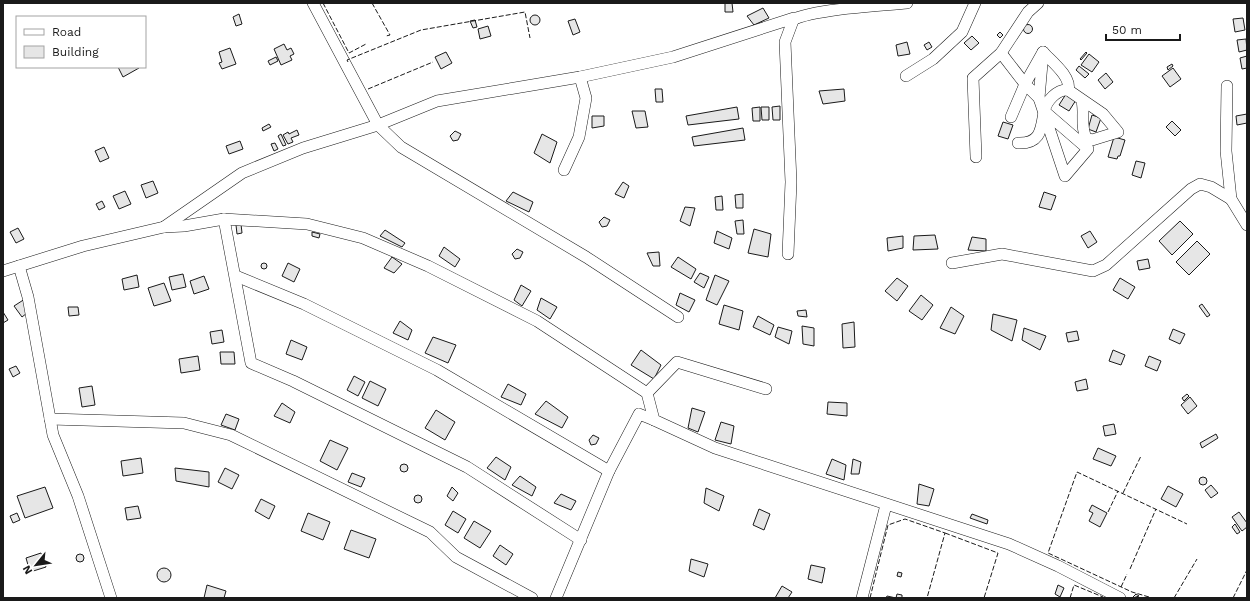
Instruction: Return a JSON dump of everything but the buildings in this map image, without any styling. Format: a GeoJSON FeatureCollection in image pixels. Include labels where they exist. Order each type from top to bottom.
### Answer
{"type":"FeatureCollection","features":[{"type":"Feature","properties":{"kind":"street"},"geometry":{"type":"LineString","coordinates":[[313,3],[378,125],[401,147],[586,257],[678,317]]}},
{"type":"Feature","properties":{"kind":"street"},"geometry":{"type":"LineString","coordinates":[[164,227],[242,173],[303,148],[378,125],[437,101],[580,76],[673,56],[794,18],[820,13],[907,3]]}},
{"type":"Feature","properties":{"kind":"street"},"geometry":{"type":"LineString","coordinates":[[906,76],[933,59],[962,32],[975,3]]}},
{"type":"Feature","properties":{"kind":"street"},"geometry":{"type":"LineString","coordinates":[[976,157],[973,78],[1001,53],[1028,12],[1038,3]]}},
{"type":"Feature","properties":{"kind":"street"},"geometry":{"type":"LineString","coordinates":[[764,36],[794,18]]}},
{"type":"Feature","properties":{"kind":"street"},"geometry":{"type":"LineString","coordinates":[[788,254],[791,182],[785,42],[794,18]]}},
{"type":"Feature","properties":{"kind":"street"},"geometry":{"type":"LineString","coordinates":[[1011,117],[1025,84],[1042,52]]}},
{"type":"Feature","properties":{"kind":"street"},"geometry":{"type":"LineString","coordinates":[[1042,52],[1067,79],[1070,86],[1068,90]]}},
{"type":"Feature","properties":{"kind":"street"},"geometry":{"type":"LineString","coordinates":[[1039,98],[1042,52]]}},
{"type":"Feature","properties":{"kind":"street"},"geometry":{"type":"LineString","coordinates":[[1001,53],[1025,84],[1039,98],[1051,129],[1065,176],[1088,149],[1044,110]]}},
{"type":"Feature","properties":{"kind":"street"},"geometry":{"type":"LineString","coordinates":[[564,170],[579,137],[585,106],[586,98],[580,76]]}},
{"type":"Feature","properties":{"kind":"street"},"geometry":{"type":"LineString","coordinates":[[1227,86],[1226,151],[1231,199],[1247,225]]}},
{"type":"Feature","properties":{"kind":"street"},"geometry":{"type":"LineString","coordinates":[[1018,143],[1026,144],[1034,140],[1040,133],[1044,122],[1044,110],[1055,94],[1063,90],[1068,90],[1082,101]]}},
{"type":"Feature","properties":{"kind":"street"},"geometry":{"type":"LineString","coordinates":[[952,263],[1002,254],[1093,271],[1106,265],[1191,189],[1200,184],[1211,187],[1231,199]]}},
{"type":"Feature","properties":{"kind":"street"},"geometry":{"type":"LineString","coordinates":[[224,218],[251,363],[293,381],[467,467],[581,540]]}},
{"type":"Feature","properties":{"kind":"street"},"geometry":{"type":"LineString","coordinates":[[3,271],[82,246],[164,227],[184,226],[224,218],[307,224],[363,238],[428,266],[537,321],[647,393],[654,420]]}},
{"type":"Feature","properties":{"kind":"street"},"geometry":{"type":"LineString","coordinates":[[19,266],[28,297],[53,435],[78,496],[111,598]]}},
{"type":"Feature","properties":{"kind":"street"},"geometry":{"type":"LineString","coordinates":[[236,276],[304,304],[437,370],[609,470]]}},
{"type":"Feature","properties":{"kind":"street"},"geometry":{"type":"LineString","coordinates":[[647,393],[677,362],[766,389]]}},
{"type":"Feature","properties":{"kind":"street"},"geometry":{"type":"LineString","coordinates":[[556,598],[609,470],[640,414],[716,448],[886,505],[1009,544],[1058,566],[1120,598]]}},
{"type":"Feature","properties":{"kind":"street"},"geometry":{"type":"LineString","coordinates":[[50,419],[184,423],[231,435],[430,532],[456,557],[532,598]]}},
{"type":"Feature","properties":{"kind":"street"},"geometry":{"type":"LineString","coordinates":[[862,598],[886,505]]}},
{"type":"Feature","properties":{"kind":"fence"},"geometry":{"type":"LineString","coordinates":[[323,3],[349,53],[366,44]]}},
{"type":"Feature","properties":{"kind":"fence"},"geometry":{"type":"LineString","coordinates":[[372,3],[390,35],[386,36]]}},
{"type":"Feature","properties":{"kind":"fence"},"geometry":{"type":"LineString","coordinates":[[348,62],[347,60],[421,30],[525,12],[530,38]]}},
{"type":"Feature","properties":{"kind":"fence"},"geometry":{"type":"LineString","coordinates":[[368,89],[433,62]]}},
{"type":"Feature","properties":{"kind":"fence"},"geometry":{"type":"LineString","coordinates":[[1123,493],[1141,456]]}},
{"type":"Feature","properties":{"kind":"fence"},"geometry":{"type":"LineString","coordinates":[[1149,597],[1132,592],[1048,553],[1077,472],[1187,524]]}},
{"type":"Feature","properties":{"kind":"fence"},"geometry":{"type":"LineString","coordinates":[[1108,512],[1118,491]]}},
{"type":"Feature","properties":{"kind":"fence"},"geometry":{"type":"LineString","coordinates":[[1130,569],[1156,509]]}},
{"type":"Feature","properties":{"kind":"fence"},"geometry":{"type":"LineString","coordinates":[[870,598],[888,525],[905,519],[945,533],[927,598]]}},
{"type":"Feature","properties":{"kind":"fence"},"geometry":{"type":"LineString","coordinates":[[945,533],[998,553],[984,598]]}},
{"type":"Feature","properties":{"kind":"fence"},"geometry":{"type":"LineString","coordinates":[[1174,598],[1197,559]]}},
{"type":"Feature","properties":{"kind":"fence"},"geometry":{"type":"LineString","coordinates":[[1233,598],[1247,570]]}},
{"type":"Feature","properties":{"kind":"fence"},"geometry":{"type":"LineString","coordinates":[[1121,587],[1127,574]]}},
{"type":"Feature","properties":{"kind":"fence"},"geometry":{"type":"LineString","coordinates":[[1070,598],[1074,585],[1103,597]]}}]}
